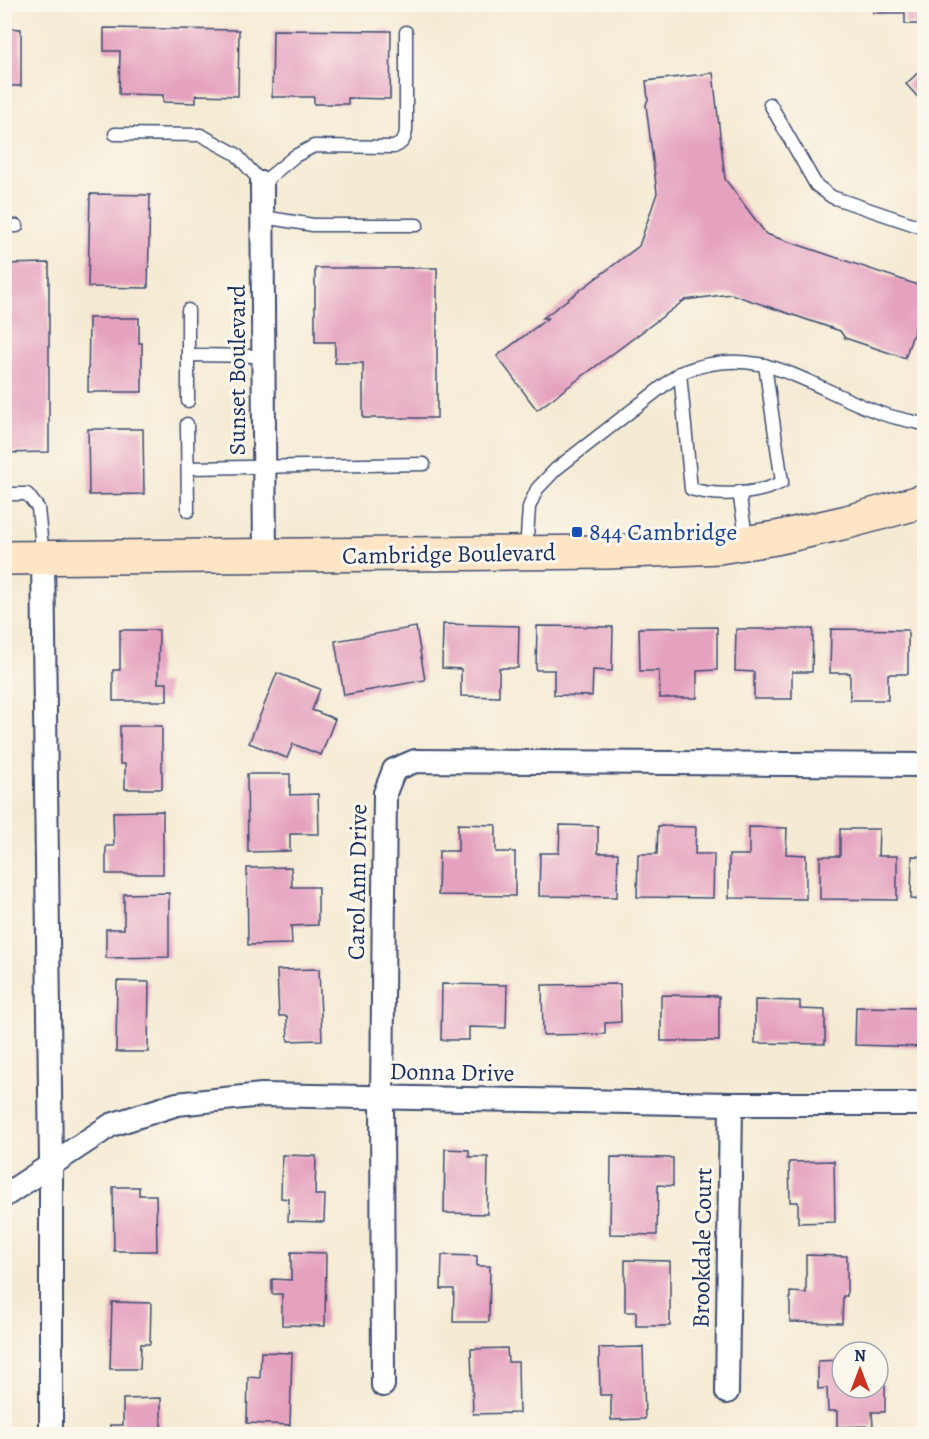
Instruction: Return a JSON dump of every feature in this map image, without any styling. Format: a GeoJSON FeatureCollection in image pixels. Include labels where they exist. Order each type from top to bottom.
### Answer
{"type":"FeatureCollection","features":[{"type":"Feature","properties":{"kind":"street","name":"Sunset Boulevard"},"geometry":{"type":"LineString","coordinates":[[262,183],[265,556]]}},
{"type":"Feature","properties":{"kind":"street","name":"Cambridge Boulevard"},"geometry":{"type":"LineString","coordinates":[[4,558],[526,553],[719,547],[847,522],[924,501]]}},
{"type":"Feature","properties":{"kind":"street"},"geometry":{"type":"LineString","coordinates":[[44,559],[51,1164],[51,1434]]}},
{"type":"Feature","properties":{"kind":"street","name":"Carol Ann Drive"},"geometry":{"type":"LineString","coordinates":[[383,1384],[382,1098],[385,794],[394,770],[415,761],[924,765]]}},
{"type":"Feature","properties":{"kind":"street","name":"Donna Drive"},"geometry":{"type":"LineString","coordinates":[[4,1196],[111,1125],[177,1104],[262,1095],[731,1104],[924,1104]]}},
{"type":"Feature","properties":{"kind":"street","name":"Brookdale Court"},"geometry":{"type":"LineString","coordinates":[[727,1392],[731,1104]]}},
{"type":"Feature","properties":{"kind":"lane"},"geometry":{"type":"LineString","coordinates":[[115,134],[201,135],[236,154],[262,183],[295,156],[314,146],[394,147],[401,144],[406,130],[406,32]]}},
{"type":"Feature","properties":{"kind":"lane"},"geometry":{"type":"LineString","coordinates":[[770,104],[816,185],[832,197],[924,228]]}},
{"type":"Feature","properties":{"kind":"lane"},"geometry":{"type":"LineString","coordinates":[[263,217],[313,225],[417,225]]}},
{"type":"Feature","properties":{"kind":"lane"},"geometry":{"type":"LineString","coordinates":[[188,310],[188,401]]}},
{"type":"Feature","properties":{"kind":"lane"},"geometry":{"type":"LineString","coordinates":[[188,355],[264,356]]}},
{"type":"Feature","properties":{"kind":"lane"},"geometry":{"type":"LineString","coordinates":[[526,553],[529,507],[537,489],[556,469],[680,374],[699,366],[740,361],[765,365],[881,414],[924,424]]}},
{"type":"Feature","properties":{"kind":"lane"},"geometry":{"type":"LineString","coordinates":[[680,374],[691,489],[705,494],[739,492],[771,488],[782,482],[765,365]]}},
{"type":"Feature","properties":{"kind":"lane"},"geometry":{"type":"LineString","coordinates":[[188,424],[188,511]]}},
{"type":"Feature","properties":{"kind":"lane"},"geometry":{"type":"LineString","coordinates":[[188,468],[423,464]]}},
{"type":"Feature","properties":{"kind":"lane"},"geometry":{"type":"LineString","coordinates":[[739,492],[747,543]]}},
{"type":"Feature","properties":{"kind":"lane"},"geometry":{"type":"LineString","coordinates":[[4,494],[27,494],[38,508],[44,559]]}},
{"type":"Feature","properties":{"kind":"building"},"geometry":{"type":"Polygon","coordinates":[[[873,4],[924,4],[924,24],[905,24],[905,13],[873,13],[873,4]]]}},
{"type":"Feature","properties":{"kind":"building"},"geometry":{"type":"Polygon","coordinates":[[[4,28],[21,29],[21,86],[4,86],[4,28]]]}},
{"type":"Feature","properties":{"kind":"building"},"geometry":{"type":"Polygon","coordinates":[[[104,28],[239,30],[238,96],[196,95],[196,103],[163,102],[163,95],[119,94],[120,51],[104,51],[104,28]]]}},
{"type":"Feature","properties":{"kind":"building"},"geometry":{"type":"Polygon","coordinates":[[[273,30],[391,31],[390,99],[348,98],[348,104],[314,104],[314,97],[272,97],[273,30]]]}},
{"type":"Feature","properties":{"kind":"building"},"geometry":{"type":"Polygon","coordinates":[[[924,67],[924,104],[906,84],[924,67]]]}},
{"type":"Feature","properties":{"kind":"building"},"geometry":{"type":"Polygon","coordinates":[[[713,73],[725,179],[766,234],[924,287],[924,302],[905,358],[845,338],[840,331],[731,294],[685,300],[537,410],[497,356],[548,318],[543,318],[639,246],[657,193],[646,105],[648,99],[646,81],[713,73]]]}},
{"type":"Feature","properties":{"kind":"building"},"geometry":{"type":"Polygon","coordinates":[[[90,194],[150,195],[148,288],[88,287],[90,194]]]}},
{"type":"Feature","properties":{"kind":"building"},"geometry":{"type":"Polygon","coordinates":[[[49,263],[49,452],[4,453],[4,264],[49,263]]]}},
{"type":"Feature","properties":{"kind":"building"},"geometry":{"type":"Polygon","coordinates":[[[315,268],[437,268],[437,418],[363,418],[363,363],[335,363],[335,342],[315,342],[315,268]]]}},
{"type":"Feature","properties":{"kind":"building"},"geometry":{"type":"Polygon","coordinates":[[[89,318],[139,318],[139,343],[142,343],[142,392],[88,392],[89,318]]]}},
{"type":"Feature","properties":{"kind":"building"},"geometry":{"type":"Polygon","coordinates":[[[88,429],[143,429],[144,494],[89,495],[88,429]]]}},
{"type":"Feature","properties":{"kind":"building"},"geometry":{"type":"Polygon","coordinates":[[[443,624],[519,626],[518,668],[499,668],[499,697],[461,696],[461,669],[442,668],[443,624]]]}},
{"type":"Feature","properties":{"kind":"building"},"geometry":{"type":"Polygon","coordinates":[[[537,626],[613,627],[612,671],[593,670],[592,696],[554,695],[554,670],[536,670],[537,626]]]}},
{"type":"Feature","properties":{"kind":"building"},"geometry":{"type":"Polygon","coordinates":[[[416,627],[425,680],[344,695],[335,641],[416,627]]]}},
{"type":"Feature","properties":{"kind":"building"},"geometry":{"type":"Polygon","coordinates":[[[717,627],[717,670],[697,671],[697,698],[660,698],[659,671],[640,671],[639,628],[717,627]]]}},
{"type":"Feature","properties":{"kind":"building"},"geometry":{"type":"Polygon","coordinates":[[[736,629],[813,629],[812,672],[792,672],[792,699],[754,699],[754,672],[735,671],[736,629]]]}},
{"type":"Feature","properties":{"kind":"building"},"geometry":{"type":"Polygon","coordinates":[[[831,629],[908,630],[908,674],[888,674],[888,700],[850,700],[850,673],[830,673],[831,629]]]}},
{"type":"Feature","properties":{"kind":"building"},"geometry":{"type":"Polygon","coordinates":[[[120,630],[159,630],[158,683],[167,683],[167,701],[113,701],[113,670],[120,670],[120,630]]]}},
{"type":"Feature","properties":{"kind":"building"},"geometry":{"type":"Polygon","coordinates":[[[277,673],[320,689],[312,710],[335,719],[321,755],[293,744],[287,758],[249,743],[277,673]]]}},
{"type":"Feature","properties":{"kind":"building"},"geometry":{"type":"Polygon","coordinates":[[[120,726],[162,726],[162,789],[125,789],[125,764],[120,764],[120,726]]]}},
{"type":"Feature","properties":{"kind":"building"},"geometry":{"type":"Polygon","coordinates":[[[247,774],[290,774],[290,795],[318,794],[319,834],[290,834],[290,851],[248,852],[247,774]]]}},
{"type":"Feature","properties":{"kind":"building"},"geometry":{"type":"Polygon","coordinates":[[[163,811],[163,874],[106,874],[106,846],[114,846],[113,812],[163,811]]]}},
{"type":"Feature","properties":{"kind":"building"},"geometry":{"type":"Polygon","coordinates":[[[458,824],[496,825],[496,852],[515,852],[515,896],[438,895],[439,851],[458,851],[458,824]]]}},
{"type":"Feature","properties":{"kind":"building"},"geometry":{"type":"Polygon","coordinates":[[[560,825],[598,826],[598,853],[618,853],[617,897],[539,896],[540,853],[559,853],[560,825]]]}},
{"type":"Feature","properties":{"kind":"building"},"geometry":{"type":"Polygon","coordinates":[[[658,826],[696,827],[695,854],[714,854],[713,898],[637,897],[638,854],[657,854],[658,826]]]}},
{"type":"Feature","properties":{"kind":"building"},"geometry":{"type":"Polygon","coordinates":[[[749,827],[787,828],[786,854],[806,855],[806,899],[729,898],[729,855],[749,855],[749,827]]]}},
{"type":"Feature","properties":{"kind":"building"},"geometry":{"type":"Polygon","coordinates":[[[840,829],[879,829],[878,856],[897,856],[897,900],[820,899],[820,856],[840,856],[840,829]]]}},
{"type":"Feature","properties":{"kind":"building"},"geometry":{"type":"Polygon","coordinates":[[[912,856],[924,857],[924,900],[911,899],[912,856]]]}},
{"type":"Feature","properties":{"kind":"building"},"geometry":{"type":"Polygon","coordinates":[[[291,867],[292,887],[318,887],[318,925],[291,926],[292,944],[248,945],[247,868],[291,867]]]}},
{"type":"Feature","properties":{"kind":"building"},"geometry":{"type":"Polygon","coordinates":[[[169,893],[169,957],[106,958],[106,929],[124,929],[124,894],[169,893]]]}},
{"type":"Feature","properties":{"kind":"building"},"geometry":{"type":"Polygon","coordinates":[[[319,969],[322,1040],[288,1041],[287,1016],[279,1016],[277,970],[319,969]]]}},
{"type":"Feature","properties":{"kind":"building"},"geometry":{"type":"Polygon","coordinates":[[[117,981],[149,982],[148,1052],[116,1052],[117,981]]]}},
{"type":"Feature","properties":{"kind":"building"},"geometry":{"type":"Polygon","coordinates":[[[442,984],[507,985],[506,1028],[469,1027],[469,1040],[441,1040],[442,984]]]}},
{"type":"Feature","properties":{"kind":"building"},"geometry":{"type":"Polygon","coordinates":[[[620,984],[621,1022],[605,1023],[605,1034],[543,1035],[542,985],[620,984]]]}},
{"type":"Feature","properties":{"kind":"building"},"geometry":{"type":"Polygon","coordinates":[[[661,995],[719,996],[719,1041],[661,1041],[661,995]]]}},
{"type":"Feature","properties":{"kind":"building"},"geometry":{"type":"Polygon","coordinates":[[[755,1000],[800,1001],[800,1009],[825,1010],[825,1044],[755,1043],[755,1000]]]}},
{"type":"Feature","properties":{"kind":"building"},"geometry":{"type":"Polygon","coordinates":[[[856,1007],[924,1008],[924,1047],[855,1045],[856,1007]]]}},
{"type":"Feature","properties":{"kind":"building"},"geometry":{"type":"Polygon","coordinates":[[[445,1149],[469,1150],[469,1157],[488,1157],[487,1214],[444,1213],[445,1149]]]}},
{"type":"Feature","properties":{"kind":"building"},"geometry":{"type":"Polygon","coordinates":[[[282,1155],[316,1156],[315,1195],[325,1195],[324,1222],[288,1221],[289,1199],[281,1198],[282,1155]]]}},
{"type":"Feature","properties":{"kind":"building"},"geometry":{"type":"Polygon","coordinates":[[[611,1157],[673,1158],[673,1186],[658,1185],[657,1235],[610,1234],[611,1157]]]}},
{"type":"Feature","properties":{"kind":"building"},"geometry":{"type":"Polygon","coordinates":[[[834,1161],[835,1222],[798,1223],[798,1202],[790,1202],[789,1162],[834,1161]]]}},
{"type":"Feature","properties":{"kind":"building"},"geometry":{"type":"Polygon","coordinates":[[[113,1187],[139,1187],[139,1195],[156,1195],[157,1251],[114,1251],[113,1187]]]}},
{"type":"Feature","properties":{"kind":"building"},"geometry":{"type":"Polygon","coordinates":[[[291,1252],[326,1253],[325,1326],[282,1325],[282,1294],[272,1294],[272,1279],[291,1280],[291,1252]]]}},
{"type":"Feature","properties":{"kind":"building"},"geometry":{"type":"Polygon","coordinates":[[[442,1255],[477,1256],[477,1266],[490,1266],[489,1322],[453,1322],[454,1289],[441,1289],[442,1255]]]}},
{"type":"Feature","properties":{"kind":"building"},"geometry":{"type":"Polygon","coordinates":[[[806,1255],[847,1256],[847,1296],[843,1296],[842,1323],[790,1322],[790,1292],[806,1293],[806,1255]]]}},
{"type":"Feature","properties":{"kind":"building"},"geometry":{"type":"Polygon","coordinates":[[[625,1260],[670,1261],[670,1326],[636,1326],[636,1312],[625,1312],[625,1260]]]}},
{"type":"Feature","properties":{"kind":"building"},"geometry":{"type":"Polygon","coordinates":[[[112,1302],[151,1303],[150,1344],[141,1344],[140,1369],[110,1369],[112,1302]]]}},
{"type":"Feature","properties":{"kind":"building"},"geometry":{"type":"Polygon","coordinates":[[[643,1347],[645,1419],[611,1420],[611,1395],[600,1395],[599,1348],[643,1347]]]}},
{"type":"Feature","properties":{"kind":"building"},"geometry":{"type":"Polygon","coordinates":[[[507,1348],[508,1362],[518,1362],[519,1413],[473,1414],[471,1349],[507,1348]]]}},
{"type":"Feature","properties":{"kind":"building"},"geometry":{"type":"Polygon","coordinates":[[[261,1352],[292,1353],[290,1425],[247,1423],[248,1377],[260,1378],[261,1352]]]}},
{"type":"Feature","properties":{"kind":"building"},"geometry":{"type":"Polygon","coordinates":[[[830,1360],[830,1400],[885,1400],[885,1412],[872,1412],[873,1426],[837,1427],[837,1411],[828,1411],[827,1388],[818,1389],[818,1361],[830,1360]]]}},
{"type":"Feature","properties":{"kind":"building"},"geometry":{"type":"Polygon","coordinates":[[[161,1398],[161,1434],[110,1434],[110,1425],[123,1425],[123,1399],[161,1398]]]}},
{"type":"Feature","properties":{"kind":"place","name":"844 Cambridge"},"geometry":{"type":"Point","coordinates":[577,532]}}]}
